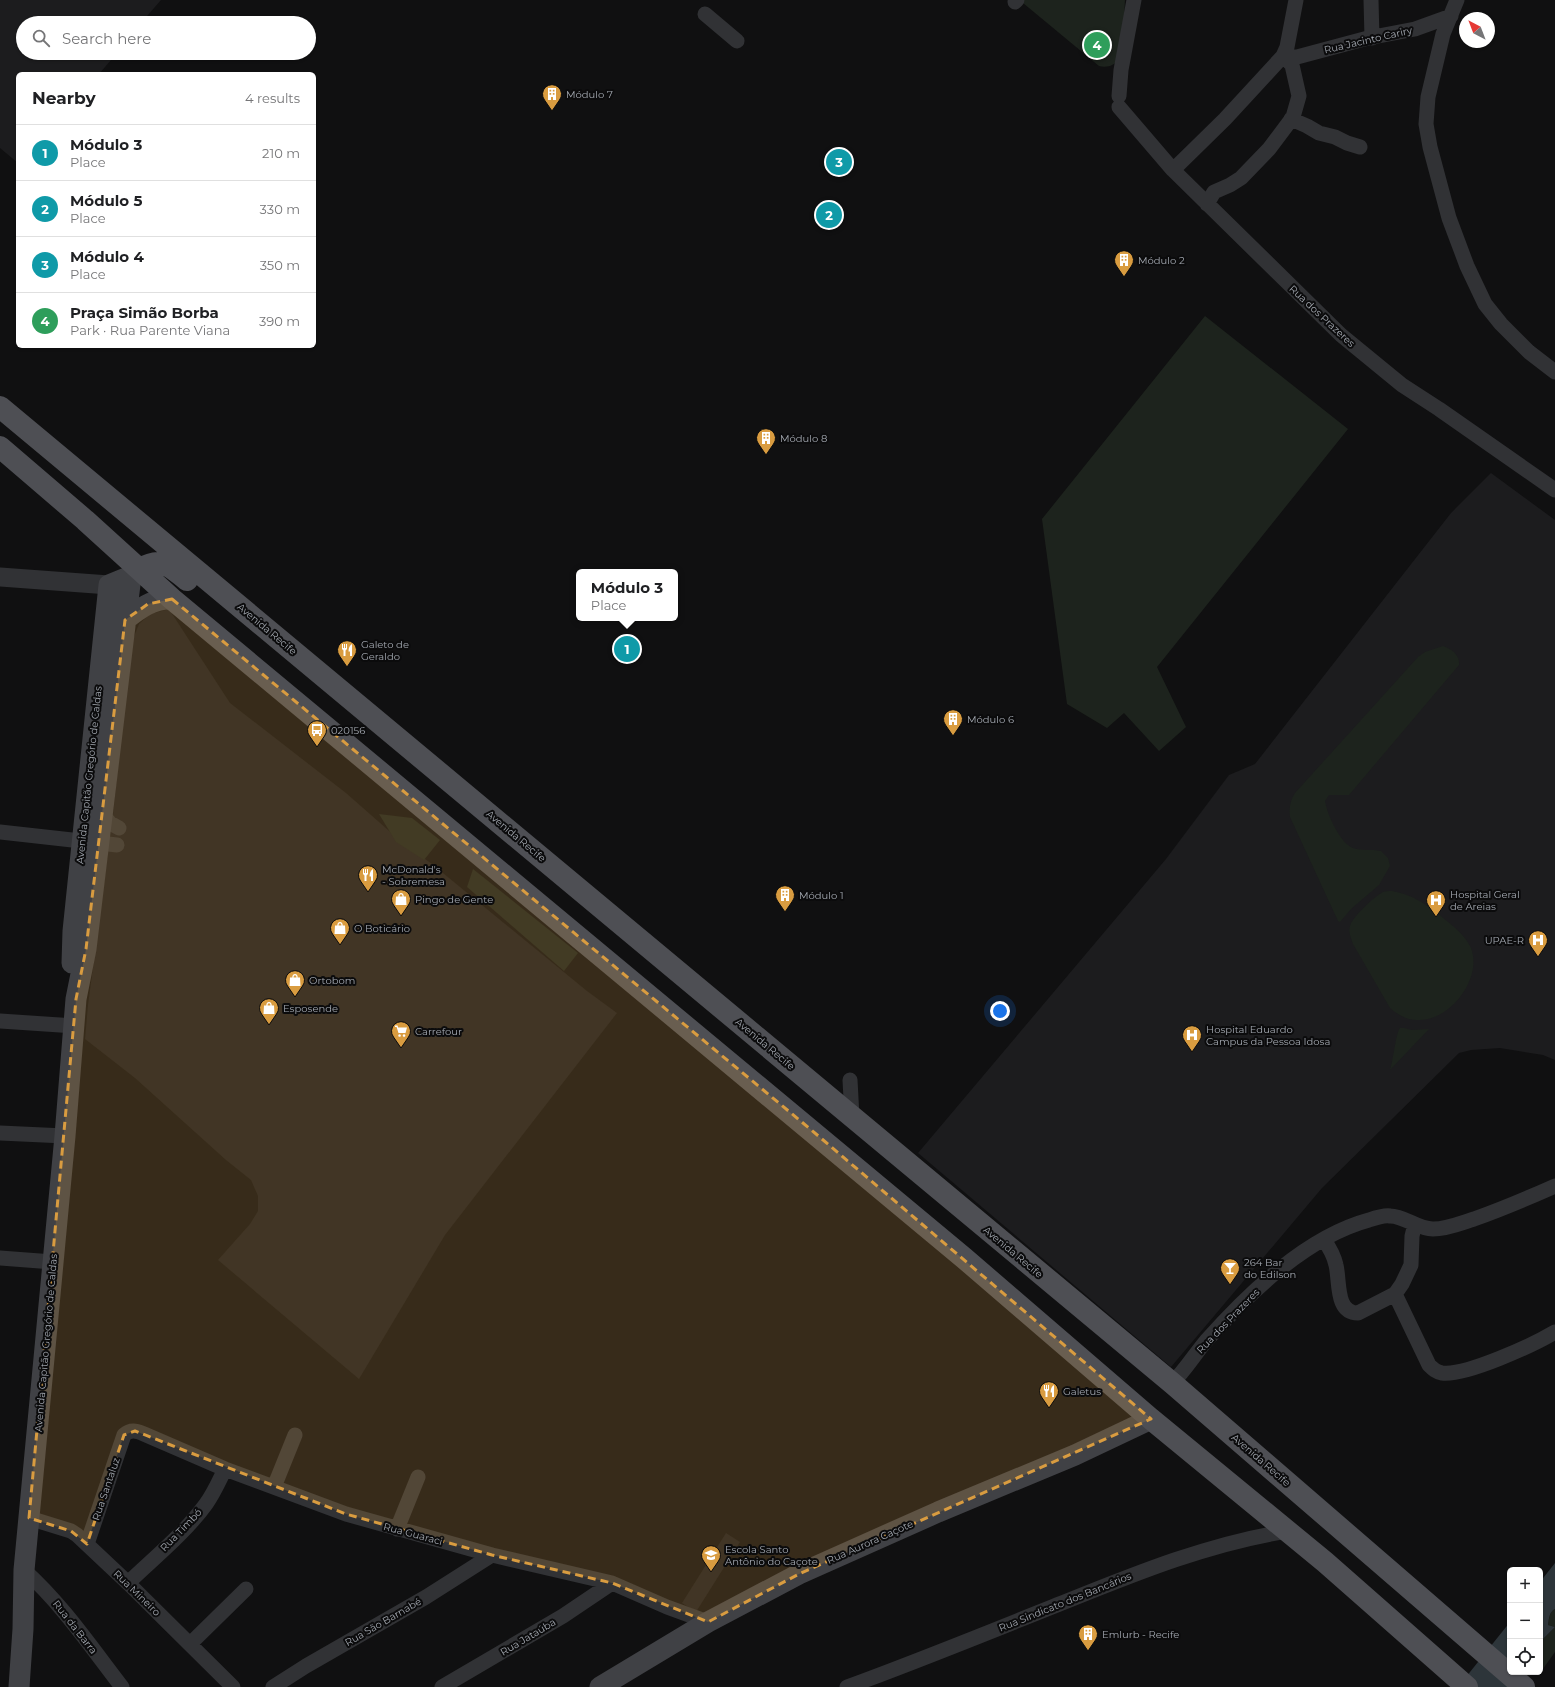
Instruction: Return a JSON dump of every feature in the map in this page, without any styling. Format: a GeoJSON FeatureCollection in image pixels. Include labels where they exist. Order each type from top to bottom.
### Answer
{"type":"FeatureCollection","features":[{"type":"Feature","properties":{"kind":"main road","name":"Avenida Recife"},"geometry":{"type":"LineString","coordinates":[[0,407],[1172,1383],[1524,1687]]}},
{"type":"Feature","properties":{"kind":"main road"},"geometry":{"type":"LineString","coordinates":[[0,447],[135,572],[172,599],[809,1128],[1000,1288],[1151,1418],[1288,1531],[1467,1687]]}},
{"type":"Feature","properties":{"kind":"main road"},"geometry":{"type":"LineString","coordinates":[[109,585],[156,562],[164,563],[328,692],[360,706]]}},
{"type":"Feature","properties":{"kind":"main road","name":"Avenida Capitão Gregório de Caldas"},"geometry":{"type":"LineString","coordinates":[[19,1687],[23,1630],[24,1570],[41,1399],[52,1262],[66,1136],[75,1026],[76,1000],[72,964],[73,931],[99,843],[125,620],[135,572]]}},
{"type":"Feature","properties":{"kind":"main road","name":"Avenida Capitão Gregório de Caldas"},"geometry":{"type":"LineString","coordinates":[[99,843],[109,585]]}},
{"type":"Feature","properties":{"kind":"main road"},"geometry":{"type":"LineString","coordinates":[[125,620],[148,604],[164,598],[172,599]]}},
{"type":"Feature","properties":{"kind":"main road","name":"Rua Aurora Caçote"},"geometry":{"type":"LineString","coordinates":[[600,1687],[708,1622],[826,1562],[938,1512],[1075,1455],[1151,1418]]}},
{"type":"Feature","properties":{"kind":"street","name":"Rua dos Prazeres"},"geometry":{"type":"LineString","coordinates":[[1137,0],[1121,70],[1119,102],[1173,170],[1341,335],[1378,366],[1402,385],[1555,490]]}},
{"type":"Feature","properties":{"kind":"street"},"geometry":{"type":"LineString","coordinates":[[1173,170],[1226,119],[1283,56],[1287,47],[1296,0]]}},
{"type":"Feature","properties":{"kind":"street"},"geometry":{"type":"LineString","coordinates":[[1366,0],[1372,38]]}},
{"type":"Feature","properties":{"kind":"street"},"geometry":{"type":"LineString","coordinates":[[1457,0],[1443,34],[1428,97],[1426,124],[1430,147],[1449,218],[1467,266],[1485,304],[1506,330],[1529,352],[1555,372]]}},
{"type":"Feature","properties":{"kind":"street"},"geometry":{"type":"LineString","coordinates":[[705,14],[737,41]]}},
{"type":"Feature","properties":{"kind":"street","name":"Rua Jacinto Cariry"},"geometry":{"type":"LineString","coordinates":[[1283,56],[1297,57],[1415,29],[1451,16]]}},
{"type":"Feature","properties":{"kind":"street"},"geometry":{"type":"LineString","coordinates":[[1207,204],[1214,192],[1241,178],[1250,169],[1269,149],[1291,119],[1299,96],[1292,65],[1283,56]]}},
{"type":"Feature","properties":{"kind":"street"},"geometry":{"type":"LineString","coordinates":[[1291,119],[1319,133],[1335,137],[1360,147]]}},
{"type":"Feature","properties":{"kind":"street"},"geometry":{"type":"LineString","coordinates":[[0,577],[109,585]]}},
{"type":"Feature","properties":{"kind":"street"},"geometry":{"type":"LineString","coordinates":[[102,814],[110,823],[119,828]]}},
{"type":"Feature","properties":{"kind":"street"},"geometry":{"type":"LineString","coordinates":[[0,832],[99,843]]}},
{"type":"Feature","properties":{"kind":"street"},"geometry":{"type":"LineString","coordinates":[[0,1021],[75,1026]]}},
{"type":"Feature","properties":{"kind":"street"},"geometry":{"type":"LineString","coordinates":[[850,1080],[852,1117]]}},
{"type":"Feature","properties":{"kind":"street"},"geometry":{"type":"LineString","coordinates":[[0,1133],[66,1136]]}},
{"type":"Feature","properties":{"kind":"street","name":"Rua dos Prazeres"},"geometry":{"type":"LineString","coordinates":[[1172,1383],[1206,1341],[1254,1292],[1284,1267],[1337,1232],[1369,1220],[1390,1216],[1433,1229],[1446,1227],[1503,1209],[1555,1186]]}},
{"type":"Feature","properties":{"kind":"street"},"geometry":{"type":"LineString","coordinates":[[1324,1240],[1337,1266],[1339,1290],[1343,1304],[1346,1310],[1351,1313],[1358,1314],[1395,1294],[1411,1265],[1412,1236],[1415,1224]]}},
{"type":"Feature","properties":{"kind":"street"},"geometry":{"type":"LineString","coordinates":[[0,1258],[52,1262]]}},
{"type":"Feature","properties":{"kind":"street"},"geometry":{"type":"LineString","coordinates":[[1395,1294],[1429,1365],[1436,1371],[1443,1373],[1457,1372],[1510,1355],[1555,1332]]}},
{"type":"Feature","properties":{"kind":"street","name":"Rua Guaraci"},"geometry":{"type":"LineString","coordinates":[[124,1435],[128,1431],[144,1434],[225,1469],[346,1514],[492,1555],[612,1584],[708,1622]]}},
{"type":"Feature","properties":{"kind":"street","name":"Rua Santaluz"},"geometry":{"type":"LineString","coordinates":[[87,1544],[124,1435]]}},
{"type":"Feature","properties":{"kind":"street"},"geometry":{"type":"LineString","coordinates":[[274,1487],[295,1435]]}},
{"type":"Feature","properties":{"kind":"street","name":"Rua Timbó"},"geometry":{"type":"LineString","coordinates":[[128,1583],[193,1519],[206,1504],[225,1469]]}},
{"type":"Feature","properties":{"kind":"street"},"geometry":{"type":"LineString","coordinates":[[397,1529],[418,1477]]}},
{"type":"Feature","properties":{"kind":"street","name":"Rua Mineiro"},"geometry":{"type":"LineString","coordinates":[[29,1518],[71,1532],[87,1544],[233,1687]]}},
{"type":"Feature","properties":{"kind":"street","name":"Rua Sindicato dos Bancários"},"geometry":{"type":"LineString","coordinates":[[847,1687],[867,1684],[1152,1567],[1228,1544],[1288,1531]]}},
{"type":"Feature","properties":{"kind":"street","name":"Rua São Barnabé"},"geometry":{"type":"LineString","coordinates":[[273,1687],[306,1666],[426,1597],[492,1555]]}},
{"type":"Feature","properties":{"kind":"street","name":"Rua da Barra"},"geometry":{"type":"LineString","coordinates":[[24,1570],[42,1586],[122,1687]]}},
{"type":"Feature","properties":{"kind":"street","name":"Rua Jataúba"},"geometry":{"type":"LineString","coordinates":[[442,1687],[563,1616],[612,1584]]}},
{"type":"Feature","properties":{"kind":"street"},"geometry":{"type":"LineString","coordinates":[[190,1644],[246,1589]]}},
{"type":"Feature","properties":{"kind":"highlighted area"},"geometry":{"type":"Polygon","coordinates":[[[172,599],[809,1128],[1151,1419],[799,1574],[708,1622],[612,1583],[492,1555],[346,1514],[135,1431],[124,1435],[87,1544],[71,1531],[29,1518],[76,999],[86,949],[125,620],[148,604],[172,599]]]}},
{"type":"Feature","properties":{"kind":"shaded area"},"geometry":{"type":"Polygon","coordinates":[[[0,0],[161,0],[147,16],[16,16],[16,60],[111,60],[101,72],[16,72],[16,161],[0,148],[0,0]]]}},
{"type":"Feature","properties":{"kind":"shaded area"},"geometry":{"type":"Polygon","coordinates":[[[1022,0],[1125,0],[1123,39],[1117,61],[1110,66],[1099,66],[1023,3],[1022,0]]]}},
{"type":"Feature","properties":{"kind":"shaded area"},"geometry":{"type":"Polygon","coordinates":[[[1205,316],[1348,429],[1157,667],[1186,727],[1159,751],[1124,713],[1107,728],[1067,704],[1042,519],[1205,316]]]}},
{"type":"Feature","properties":{"kind":"shaded area"},"geometry":{"type":"Polygon","coordinates":[[[1491,473],[1555,520],[1555,1060],[1543,1055],[1500,1048],[1471,1050],[1459,1053],[1322,1188],[1171,1367],[918,1153],[1166,859],[1229,775],[1255,764],[1451,513],[1491,473]]]}},
{"type":"Feature","properties":{"kind":"shaded area"},"geometry":{"type":"Polygon","coordinates":[[[169,609],[230,703],[346,793],[404,844],[432,864],[587,991],[617,1013],[445,1235],[359,1379],[218,1260],[250,1224],[258,1211],[258,1196],[251,1180],[226,1160],[135,1078],[85,1039],[88,1005],[113,814],[131,644],[139,624],[150,614],[169,609]]]}},
{"type":"Feature","properties":{"kind":"shaded area"},"geometry":{"type":"Polygon","coordinates":[[[1443,646],[1457,655],[1459,665],[1349,795],[1329,795],[1325,801],[1328,813],[1335,828],[1348,845],[1353,848],[1381,851],[1388,858],[1390,866],[1379,885],[1351,909],[1340,922],[1338,921],[1290,817],[1292,799],[1295,793],[1418,657],[1425,652],[1443,646]]]}},
{"type":"Feature","properties":{"kind":"shaded area"},"geometry":{"type":"Polygon","coordinates":[[[379,814],[412,818],[440,840],[424,860],[396,842],[379,814]]]}},
{"type":"Feature","properties":{"kind":"shaded area"},"geometry":{"type":"Polygon","coordinates":[[[473,869],[578,953],[564,971],[467,887],[473,869]]]}},
{"type":"Feature","properties":{"kind":"shaded area"},"geometry":{"type":"Polygon","coordinates":[[[1392,891],[1407,895],[1430,908],[1458,931],[1471,948],[1473,960],[1472,973],[1468,985],[1451,1006],[1441,1014],[1429,1019],[1417,1020],[1405,1018],[1390,1008],[1353,944],[1349,930],[1352,922],[1359,912],[1379,894],[1392,891]]]}},
{"type":"Feature","properties":{"kind":"shaded area"},"geometry":{"type":"Polygon","coordinates":[[[1400,1028],[1411,1030],[1429,1029],[1390,1070],[1397,1035],[1400,1028]]]}},
{"type":"Feature","properties":{"kind":"shaded area","name":"Escola Santo Antônio do Caçote"},"geometry":{"type":"Polygon","coordinates":[[[726,1533],[740,1542],[696,1612],[682,1603],[726,1533]]]}},
{"type":"Feature","properties":{"kind":"shaded area"},"geometry":{"type":"Polygon","coordinates":[[[1555,1563],[1555,1609],[1550,1614],[1548,1625],[1555,1627],[1543,1639],[1543,1603],[1543,1578],[1555,1563]]]}},
{"type":"Feature","properties":{"kind":"shaded area"},"geometry":{"type":"Polygon","coordinates":[[[1555,1609],[1555,1627],[1548,1625],[1550,1614],[1555,1609]]]}},
{"type":"Feature","properties":{"kind":"shaded area"},"geometry":{"type":"Polygon","coordinates":[[[1507,1626],[1507,1675],[1521,1675],[1511,1687],[1458,1687],[1507,1626]]]}},
{"type":"Feature","properties":{"kind":"shaded area"},"geometry":{"type":"Polygon","coordinates":[[[1555,1627],[1555,1652],[1543,1669],[1543,1639],[1555,1627]]]}},
{"type":"Feature","properties":{"kind":"place","name":"Praça Simão Borba"},"geometry":{"type":"Point","coordinates":[1097,45]}},
{"type":"Feature","properties":{"kind":"place","name":"Módulo 7"},"geometry":{"type":"Point","coordinates":[552,111]}},
{"type":"Feature","properties":{"kind":"place","name":"Módulo 4"},"geometry":{"type":"Point","coordinates":[839,162]}},
{"type":"Feature","properties":{"kind":"place","name":"Módulo 5"},"geometry":{"type":"Point","coordinates":[829,215]}},
{"type":"Feature","properties":{"kind":"place","name":"Módulo 2"},"geometry":{"type":"Point","coordinates":[1124,277]}},
{"type":"Feature","properties":{"kind":"place","name":"Módulo 8"},"geometry":{"type":"Point","coordinates":[766,455]}},
{"type":"Feature","properties":{"kind":"place","name":"Módulo 3"},"geometry":{"type":"Point","coordinates":[627,649]}},
{"type":"Feature","properties":{"kind":"place","name":"Galeto de Geraldo"},"geometry":{"type":"Point","coordinates":[347,667]}},
{"type":"Feature","properties":{"kind":"place","name":"Módulo 6"},"geometry":{"type":"Point","coordinates":[953,736]}},
{"type":"Feature","properties":{"kind":"place","name":"020156"},"geometry":{"type":"Point","coordinates":[317,747]}},
{"type":"Feature","properties":{"kind":"place","name":"McDonald's - Sobremesa"},"geometry":{"type":"Point","coordinates":[368,892]}},
{"type":"Feature","properties":{"kind":"place","name":"Módulo 1"},"geometry":{"type":"Point","coordinates":[785,912]}},
{"type":"Feature","properties":{"kind":"place","name":"Pingo de Gente"},"geometry":{"type":"Point","coordinates":[401,916]}},
{"type":"Feature","properties":{"kind":"place","name":"Hospital Geral de Areias"},"geometry":{"type":"Point","coordinates":[1436,917]}},
{"type":"Feature","properties":{"kind":"place","name":"O Boticário"},"geometry":{"type":"Point","coordinates":[340,945]}},
{"type":"Feature","properties":{"kind":"place","name":"UPAE-R"},"geometry":{"type":"Point","coordinates":[1538,957]}},
{"type":"Feature","properties":{"kind":"place","name":"Ortobom"},"geometry":{"type":"Point","coordinates":[295,997]}},
{"type":"Feature","properties":{"kind":"place","name":"Esposende"},"geometry":{"type":"Point","coordinates":[269,1025]}},
{"type":"Feature","properties":{"kind":"place","name":"Carrefour"},"geometry":{"type":"Point","coordinates":[401,1048]}},
{"type":"Feature","properties":{"kind":"place","name":"Hospital Eduardo Campus da Pessoa Idosa"},"geometry":{"type":"Point","coordinates":[1192,1052]}},
{"type":"Feature","properties":{"kind":"place","name":"264 Bar do Edilson"},"geometry":{"type":"Point","coordinates":[1230,1285]}},
{"type":"Feature","properties":{"kind":"place","name":"Galetus"},"geometry":{"type":"Point","coordinates":[1049,1408]}},
{"type":"Feature","properties":{"kind":"place","name":"Escola Santo Antônio do Caçote"},"geometry":{"type":"Point","coordinates":[711,1572]}},
{"type":"Feature","properties":{"kind":"place","name":"Emlurb - Recife"},"geometry":{"type":"Point","coordinates":[1088,1651]}}]}
